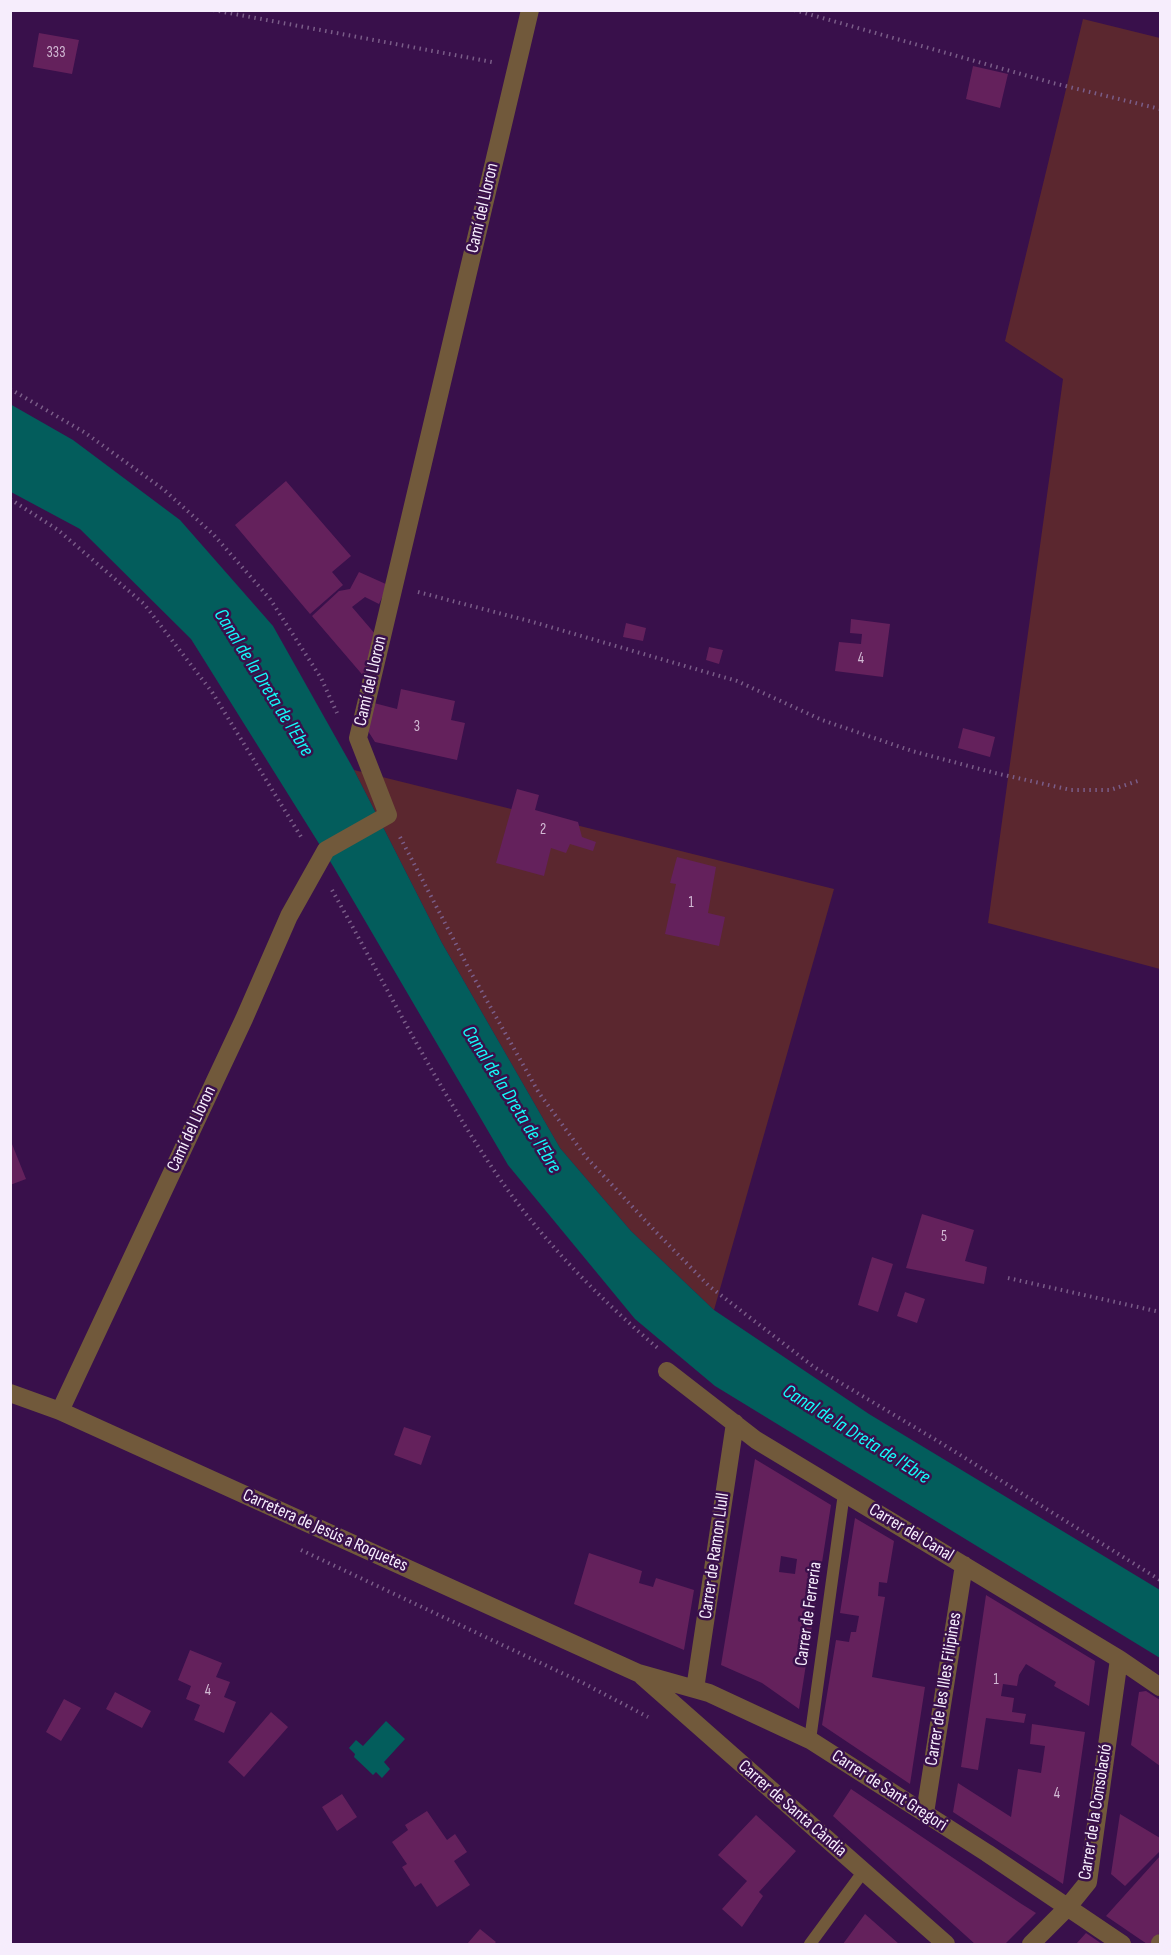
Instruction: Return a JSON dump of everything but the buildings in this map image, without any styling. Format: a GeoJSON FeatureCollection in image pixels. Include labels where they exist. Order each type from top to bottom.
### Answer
{"type":"FeatureCollection","features":[{"type":"Feature","properties":{"kind":"street","name":"Camí del Lloron"},"geometry":{"type":"LineString","coordinates":[[388,815],[358,738],[530,10]]}},
{"type":"Feature","properties":{"kind":"street"},"geometry":{"type":"LineString","coordinates":[[322,857],[388,815]]}},
{"type":"Feature","properties":{"kind":"street","name":"Camí del Lloron"},"geometry":{"type":"LineString","coordinates":[[60,1411],[244,1019],[289,916],[322,857]]}},
{"type":"Feature","properties":{"kind":"street","name":"Carrer del Canal"},"geometry":{"type":"LineString","coordinates":[[667,1371],[756,1440],[1119,1659],[1161,1687]]}},
{"type":"Feature","properties":{"kind":"street","name":"Carretera de Jesús a Roquetes"},"geometry":{"type":"LineString","coordinates":[[10,1393],[60,1411],[638,1673]]}},
{"type":"Feature","properties":{"kind":"street","name":"Carrer de Ramon Llull"},"geometry":{"type":"LineString","coordinates":[[695,1689],[735,1423]]}},
{"type":"Feature","properties":{"kind":"street","name":"Carrer de les Illes Filipines"},"geometry":{"type":"LineString","coordinates":[[925,1814],[963,1565]]}},
{"type":"Feature","properties":{"kind":"street","name":"Carrer de la Consolació"},"geometry":{"type":"LineString","coordinates":[[1031,1944],[1067,1908],[1088,1882],[1119,1659]]}},
{"type":"Feature","properties":{"kind":"street","name":"Carrer de Sant Gregori"},"geometry":{"type":"LineString","coordinates":[[638,1673],[709,1693],[810,1740],[1122,1944]]}},
{"type":"Feature","properties":{"kind":"street","name":"Carrer de Santa Càndia"},"geometry":{"type":"LineString","coordinates":[[638,1673],[946,1944]]}},
{"type":"Feature","properties":{"kind":"lane","name":"Carrer de Ferreria"},"geometry":{"type":"LineString","coordinates":[[810,1740],[844,1493]]}},
{"type":"Feature","properties":{"kind":"lane"},"geometry":{"type":"LineString","coordinates":[[810,1944],[863,1872]]}},
{"type":"Feature","properties":{"kind":"path"},"geometry":{"type":"LineString","coordinates":[[213,10],[517,67]]}},
{"type":"Feature","properties":{"kind":"path"},"geometry":{"type":"LineString","coordinates":[[794,10],[1041,80],[1161,109]]}},
{"type":"Feature","properties":{"kind":"path"},"geometry":{"type":"LineString","coordinates":[[10,389],[84,432],[163,489],[213,534],[270,599],[321,678],[341,720]]}},
{"type":"Feature","properties":{"kind":"path"},"geometry":{"type":"LineString","coordinates":[[10,499],[58,530],[144,604],[212,692],[322,857],[435,1075],[492,1167],[543,1235],[590,1287],[662,1352]]}},
{"type":"Feature","properties":{"kind":"path"},"geometry":{"type":"LineString","coordinates":[[394,586],[533,622],[737,681],[822,720],[912,751],[995,773],[1071,790],[1110,790],[1141,780]]}},
{"type":"Feature","properties":{"kind":"path"},"geometry":{"type":"LineString","coordinates":[[388,815],[469,969],[539,1093],[586,1156],[709,1286],[814,1367],[1161,1580]]}},
{"type":"Feature","properties":{"kind":"path"},"geometry":{"type":"LineString","coordinates":[[1008,1278],[1161,1312]]}},
{"type":"Feature","properties":{"kind":"path"},"geometry":{"type":"LineString","coordinates":[[293,1547],[583,1683],[651,1719]]}},
{"type":"Feature","properties":{"kind":"shaded area"},"geometry":{"type":"Polygon","coordinates":[[[1083,19],[1160,38],[1160,969],[988,923],[1063,379],[1005,341],[1083,19]]]}},
{"type":"Feature","properties":{"kind":"shaded area"},"geometry":{"type":"Polygon","coordinates":[[[354,770],[834,889],[714,1310],[631,1231],[560,1148],[442,943],[354,770]]]}},
{"type":"Feature","properties":{"kind":"water","name":"Canal de la Dreta de l'Ebre"},"geometry":{"type":"Polygon","coordinates":[[[10,404],[73,440],[180,520],[273,626],[354,770],[442,943],[560,1148],[631,1231],[714,1310],[869,1414],[1160,1590],[1160,1658],[715,1386],[635,1319],[508,1165],[333,866],[191,639],[80,529],[11,492],[10,404]]]}},
{"type":"Feature","properties":{"kind":"water"},"geometry":{"type":"Polygon","coordinates":[[[386,1721],[405,1739],[384,1762],[390,1769],[382,1778],[376,1772],[373,1775],[354,1757],[355,1754],[349,1748],[356,1740],[363,1746],[386,1721]]]}}]}
